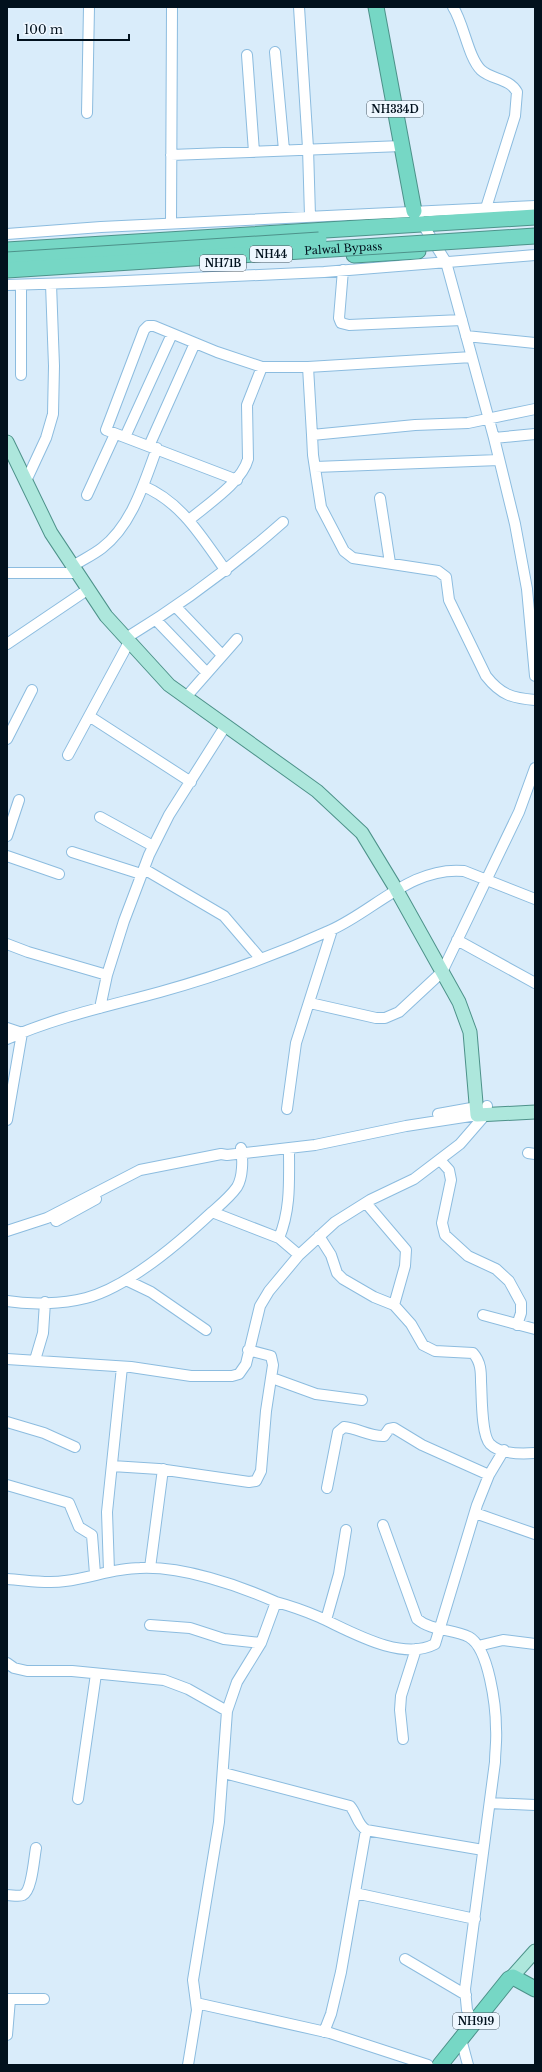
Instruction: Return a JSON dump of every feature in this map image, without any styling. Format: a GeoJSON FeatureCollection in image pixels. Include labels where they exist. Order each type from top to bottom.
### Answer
{"type":"FeatureCollection","features":[{"type":"Feature","properties":{"kind":"highway","name":"NH334D"},"geometry":{"type":"LineString","coordinates":[[376,7],[414,211]]}},
{"type":"Feature","properties":{"kind":"highway"},"geometry":{"type":"LineString","coordinates":[[7,250],[535,217]]}},
{"type":"Feature","properties":{"kind":"highway","name":"Palwal Bypass"},"geometry":{"type":"LineString","coordinates":[[7,260],[535,227]]}},
{"type":"Feature","properties":{"kind":"highway","name":"Palwal Bypass"},"geometry":{"type":"LineString","coordinates":[[7,270],[535,236]]}},
{"type":"Feature","properties":{"kind":"highway","name":"NH71B"},"geometry":{"type":"LineString","coordinates":[[7,276],[535,243]]}},
{"type":"Feature","properties":{"kind":"highway"},"geometry":{"type":"LineString","coordinates":[[511,1978],[535,1988]]}},
{"type":"Feature","properties":{"kind":"highway","name":"NH919"},"geometry":{"type":"LineString","coordinates":[[440,2065],[511,1978]]}},
{"type":"Feature","properties":{"kind":"main road"},"geometry":{"type":"LineString","coordinates":[[7,442],[51,533],[87,590],[106,616],[169,685],[317,791],[362,833],[396,889],[459,1002],[470,1032],[482,1110]]}},
{"type":"Feature","properties":{"kind":"main road"},"geometry":{"type":"LineString","coordinates":[[482,1110],[535,1104]]}},
{"type":"Feature","properties":{"kind":"main road"},"geometry":{"type":"LineString","coordinates":[[482,1110],[535,1112]]}},
{"type":"Feature","properties":{"kind":"main road"},"geometry":{"type":"LineString","coordinates":[[511,1978],[535,1951]]}},
{"type":"Feature","properties":{"kind":"street"},"geometry":{"type":"LineString","coordinates":[[86,113],[89,7]]}},
{"type":"Feature","properties":{"kind":"street"},"geometry":{"type":"LineString","coordinates":[[171,224],[172,7]]}},
{"type":"Feature","properties":{"kind":"street"},"geometry":{"type":"LineString","coordinates":[[299,7],[308,148],[310,216]]}},
{"type":"Feature","properties":{"kind":"street"},"geometry":{"type":"LineString","coordinates":[[452,8],[463,26],[476,64],[486,73],[510,84],[517,92],[515,116],[486,208]]}},
{"type":"Feature","properties":{"kind":"street"},"geometry":{"type":"LineString","coordinates":[[275,52],[284,150]]}},
{"type":"Feature","properties":{"kind":"street"},"geometry":{"type":"LineString","coordinates":[[247,55],[254,152]]}},
{"type":"Feature","properties":{"kind":"street"},"geometry":{"type":"LineString","coordinates":[[171,155],[254,152],[308,148],[402,146]]}},
{"type":"Feature","properties":{"kind":"street"},"geometry":{"type":"LineString","coordinates":[[7,234],[310,216],[535,206]]}},
{"type":"Feature","properties":{"kind":"street","name":"NH334D"},"geometry":{"type":"LineString","coordinates":[[414,211],[446,262]]}},
{"type":"Feature","properties":{"kind":"street"},"geometry":{"type":"LineString","coordinates":[[7,285],[342,270],[535,255]]}},
{"type":"Feature","properties":{"kind":"street"},"geometry":{"type":"LineString","coordinates":[[446,262],[494,438],[515,524],[527,589],[535,676]]}},
{"type":"Feature","properties":{"kind":"street"},"geometry":{"type":"LineString","coordinates":[[342,270],[339,318],[341,323],[349,325],[462,320]]}},
{"type":"Feature","properties":{"kind":"street"},"geometry":{"type":"LineString","coordinates":[[26,481],[46,438],[53,414],[54,366],[51,284]]}},
{"type":"Feature","properties":{"kind":"street"},"geometry":{"type":"LineString","coordinates":[[21,285],[22,375]]}},
{"type":"Feature","properties":{"kind":"street"},"geometry":{"type":"LineString","coordinates":[[237,480],[106,430],[121,394],[144,330],[150,326],[262,367],[308,368],[472,357]]}},
{"type":"Feature","properties":{"kind":"street"},"geometry":{"type":"LineString","coordinates":[[125,437],[172,334]]}},
{"type":"Feature","properties":{"kind":"street"},"geometry":{"type":"LineString","coordinates":[[466,336],[535,342]]}},
{"type":"Feature","properties":{"kind":"street"},"geometry":{"type":"LineString","coordinates":[[7,573],[75,570],[115,535],[129,515],[143,486],[153,447],[195,343]]}},
{"type":"Feature","properties":{"kind":"street"},"geometry":{"type":"LineString","coordinates":[[189,520],[237,480],[243,473],[248,459],[247,405],[262,367]]}},
{"type":"Feature","properties":{"kind":"street"},"geometry":{"type":"LineString","coordinates":[[308,368],[315,468],[324,515],[344,551],[353,558],[390,563],[442,574],[448,582],[449,600],[486,676],[492,684],[510,696],[535,700]]}},
{"type":"Feature","properties":{"kind":"street"},"geometry":{"type":"LineString","coordinates":[[312,435],[489,420],[535,408]]}},
{"type":"Feature","properties":{"kind":"street"},"geometry":{"type":"LineString","coordinates":[[87,495],[115,434]]}},
{"type":"Feature","properties":{"kind":"street"},"geometry":{"type":"LineString","coordinates":[[494,438],[535,434]]}},
{"type":"Feature","properties":{"kind":"street"},"geometry":{"type":"LineString","coordinates":[[315,468],[499,460]]}},
{"type":"Feature","properties":{"kind":"street"},"geometry":{"type":"LineString","coordinates":[[143,486],[167,499],[189,520],[226,571]]}},
{"type":"Feature","properties":{"kind":"street"},"geometry":{"type":"LineString","coordinates":[[380,498],[390,563]]}},
{"type":"Feature","properties":{"kind":"street"},"geometry":{"type":"LineString","coordinates":[[68,755],[128,640],[226,571],[283,522]]}},
{"type":"Feature","properties":{"kind":"street"},"geometry":{"type":"LineString","coordinates":[[7,644],[87,590]]}},
{"type":"Feature","properties":{"kind":"street"},"geometry":{"type":"LineString","coordinates":[[176,607],[222,655]]}},
{"type":"Feature","properties":{"kind":"street"},"geometry":{"type":"LineString","coordinates":[[156,620],[207,672]]}},
{"type":"Feature","properties":{"kind":"street"},"geometry":{"type":"LineString","coordinates":[[186,697],[237,639]]}},
{"type":"Feature","properties":{"kind":"street"},"geometry":{"type":"LineString","coordinates":[[7,739],[32,690]]}},
{"type":"Feature","properties":{"kind":"street"},"geometry":{"type":"LineString","coordinates":[[89,716],[191,782]]}},
{"type":"Feature","properties":{"kind":"street"},"geometry":{"type":"LineString","coordinates":[[100,1008],[107,975],[124,921],[153,846],[169,815],[226,726]]}},
{"type":"Feature","properties":{"kind":"street"},"geometry":{"type":"LineString","coordinates":[[310,1003],[376,1018],[385,1018],[399,1012],[442,972],[519,812],[535,768]]}},
{"type":"Feature","properties":{"kind":"street"},"geometry":{"type":"LineString","coordinates":[[7,836],[19,800]]}},
{"type":"Feature","properties":{"kind":"street"},"geometry":{"type":"LineString","coordinates":[[100,817],[153,846]]}},
{"type":"Feature","properties":{"kind":"street"},"geometry":{"type":"LineString","coordinates":[[72,852],[142,872],[224,916],[260,958]]}},
{"type":"Feature","properties":{"kind":"street"},"geometry":{"type":"LineString","coordinates":[[7,856],[59,874]]}},
{"type":"Feature","properties":{"kind":"street"},"geometry":{"type":"LineString","coordinates":[[7,1039],[100,1008],[168,990],[260,958],[332,930],[396,889],[436,874],[454,870],[464,871],[535,899]]}},
{"type":"Feature","properties":{"kind":"street"},"geometry":{"type":"LineString","coordinates":[[287,1109],[296,1043],[332,930]]}},
{"type":"Feature","properties":{"kind":"street"},"geometry":{"type":"LineString","coordinates":[[457,940],[535,983]]}},
{"type":"Feature","properties":{"kind":"street"},"geometry":{"type":"LineString","coordinates":[[7,944],[28,952],[107,975]]}},
{"type":"Feature","properties":{"kind":"street"},"geometry":{"type":"LineString","coordinates":[[7,1028],[22,1033]]}},
{"type":"Feature","properties":{"kind":"street"},"geometry":{"type":"LineString","coordinates":[[7,1120],[22,1033]]}},
{"type":"Feature","properties":{"kind":"street"},"geometry":{"type":"LineString","coordinates":[[241,1151],[289,1149],[315,1145],[482,1110]]}},
{"type":"Feature","properties":{"kind":"street"},"geometry":{"type":"LineString","coordinates":[[7,1231],[47,1218],[130,1174],[150,1168],[221,1154],[332,1137],[482,1110]]}},
{"type":"Feature","properties":{"kind":"street"},"geometry":{"type":"LineString","coordinates":[[7,1359],[122,1367],[191,1376],[232,1376],[242,1370],[260,1306],[269,1291],[299,1255],[335,1222],[366,1203],[414,1179],[440,1160],[460,1144],[482,1110]]}},
{"type":"Feature","properties":{"kind":"street"},"geometry":{"type":"LineString","coordinates":[[279,1238],[285,1224],[289,1202],[289,1149]]}},
{"type":"Feature","properties":{"kind":"street"},"geometry":{"type":"LineString","coordinates":[[7,1301],[73,1301],[87,1298],[126,1280],[164,1253],[212,1212],[236,1188],[240,1177],[241,1151]]}},
{"type":"Feature","properties":{"kind":"street"},"geometry":{"type":"LineString","coordinates":[[440,1160],[449,1170],[451,1180],[442,1223],[445,1234],[468,1256],[496,1269],[509,1281],[521,1303],[521,1313],[517,1325]]}},
{"type":"Feature","properties":{"kind":"street"},"geometry":{"type":"LineString","coordinates":[[7,1237],[26,1232],[71,1214],[150,1168]]}},
{"type":"Feature","properties":{"kind":"street"},"geometry":{"type":"LineString","coordinates":[[366,1203],[406,1250],[405,1266],[394,1305]]}},
{"type":"Feature","properties":{"kind":"street"},"geometry":{"type":"LineString","coordinates":[[212,1212],[279,1238],[299,1255]]}},
{"type":"Feature","properties":{"kind":"street"},"geometry":{"type":"LineString","coordinates":[[319,1236],[331,1255],[337,1273],[343,1279],[374,1297],[394,1305],[411,1324],[423,1345],[435,1351],[465,1351],[473,1353],[477,1358],[481,1370],[483,1416],[487,1440],[493,1446],[504,1450],[535,1453]]}},
{"type":"Feature","properties":{"kind":"street"},"geometry":{"type":"LineString","coordinates":[[126,1280],[158,1296],[206,1330]]}},
{"type":"Feature","properties":{"kind":"street"},"geometry":{"type":"LineString","coordinates":[[35,1360],[43,1333],[45,1302]]}},
{"type":"Feature","properties":{"kind":"street"},"geometry":{"type":"LineString","coordinates":[[483,1315],[535,1329]]}},
{"type":"Feature","properties":{"kind":"street"},"geometry":{"type":"LineString","coordinates":[[112,1466],[163,1469],[249,1482],[256,1481],[261,1471],[266,1411],[273,1365],[271,1356],[248,1350]]}},
{"type":"Feature","properties":{"kind":"street"},"geometry":{"type":"LineString","coordinates":[[109,1571],[107,1512],[122,1367]]}},
{"type":"Feature","properties":{"kind":"street"},"geometry":{"type":"LineString","coordinates":[[272,1378],[316,1394],[362,1400]]}},
{"type":"Feature","properties":{"kind":"street"},"geometry":{"type":"LineString","coordinates":[[7,1422],[44,1433],[75,1447]]}},
{"type":"Feature","properties":{"kind":"street"},"geometry":{"type":"LineString","coordinates":[[328,1488],[338,1432],[344,1427],[379,1436],[384,1436],[389,1429],[394,1428],[422,1445],[489,1475]]}},
{"type":"Feature","properties":{"kind":"street"},"geometry":{"type":"LineString","coordinates":[[7,1579],[64,1582],[109,1571],[150,1568],[185,1573],[229,1584],[301,1610],[326,1620],[376,1644],[416,1649],[426,1648],[436,1644],[467,1533],[489,1475],[504,1450]]}},
{"type":"Feature","properties":{"kind":"street"},"geometry":{"type":"LineString","coordinates":[[150,1568],[163,1469]]}},
{"type":"Feature","properties":{"kind":"street"},"geometry":{"type":"LineString","coordinates":[[7,1485],[69,1503],[79,1527],[92,1535],[95,1574]]}},
{"type":"Feature","properties":{"kind":"street"},"geometry":{"type":"LineString","coordinates":[[475,1512],[535,1534]]}},
{"type":"Feature","properties":{"kind":"street"},"geometry":{"type":"LineString","coordinates":[[383,1525],[415,1615],[421,1622],[468,1637],[478,1646],[488,1673],[496,1728],[495,1762],[466,1995],[467,2010],[474,2024]]}},
{"type":"Feature","properties":{"kind":"street"},"geometry":{"type":"LineString","coordinates":[[326,1620],[339,1574],[346,1530]]}},
{"type":"Feature","properties":{"kind":"street"},"geometry":{"type":"LineString","coordinates":[[188,2065],[197,2010],[193,1980],[219,1822],[228,1711],[237,1682],[261,1643],[276,1602]]}},
{"type":"Feature","properties":{"kind":"street"},"geometry":{"type":"LineString","coordinates":[[150,1624],[190,1628],[224,1639],[261,1643]]}},
{"type":"Feature","properties":{"kind":"street"},"geometry":{"type":"LineString","coordinates":[[478,1646],[503,1640],[535,1644]]}},
{"type":"Feature","properties":{"kind":"street"},"geometry":{"type":"LineString","coordinates":[[403,1739],[400,1710],[401,1696],[416,1649]]}},
{"type":"Feature","properties":{"kind":"street"},"geometry":{"type":"LineString","coordinates":[[7,1663],[14,1668],[27,1671],[96,1674],[164,1680],[188,1689],[228,1711]]}},
{"type":"Feature","properties":{"kind":"street"},"geometry":{"type":"LineString","coordinates":[[78,1799],[96,1674]]}},
{"type":"Feature","properties":{"kind":"street"},"geometry":{"type":"LineString","coordinates":[[224,1773],[350,1806],[354,1810],[360,1826],[366,1830],[484,1850]]}},
{"type":"Feature","properties":{"kind":"street"},"geometry":{"type":"LineString","coordinates":[[490,1803],[535,1804]]}},
{"type":"Feature","properties":{"kind":"street"},"geometry":{"type":"LineString","coordinates":[[324,2032],[331,2014],[366,1830]]}},
{"type":"Feature","properties":{"kind":"street"},"geometry":{"type":"LineString","coordinates":[[7,1895],[22,1895],[26,1893],[30,1886],[36,1848]]}},
{"type":"Feature","properties":{"kind":"street"},"geometry":{"type":"LineString","coordinates":[[355,1893],[475,1919]]}},
{"type":"Feature","properties":{"kind":"street"},"geometry":{"type":"LineString","coordinates":[[405,1959],[466,1995]]}},
{"type":"Feature","properties":{"kind":"street"},"geometry":{"type":"LineString","coordinates":[[7,2035],[9,1999],[44,1999]]}},
{"type":"Feature","properties":{"kind":"street"},"geometry":{"type":"LineString","coordinates":[[196,2003],[324,2032],[428,2065]]}},
{"type":"Feature","properties":{"kind":"street"},"geometry":{"type":"LineString","coordinates":[[461,2039],[468,2065]]}}]}
